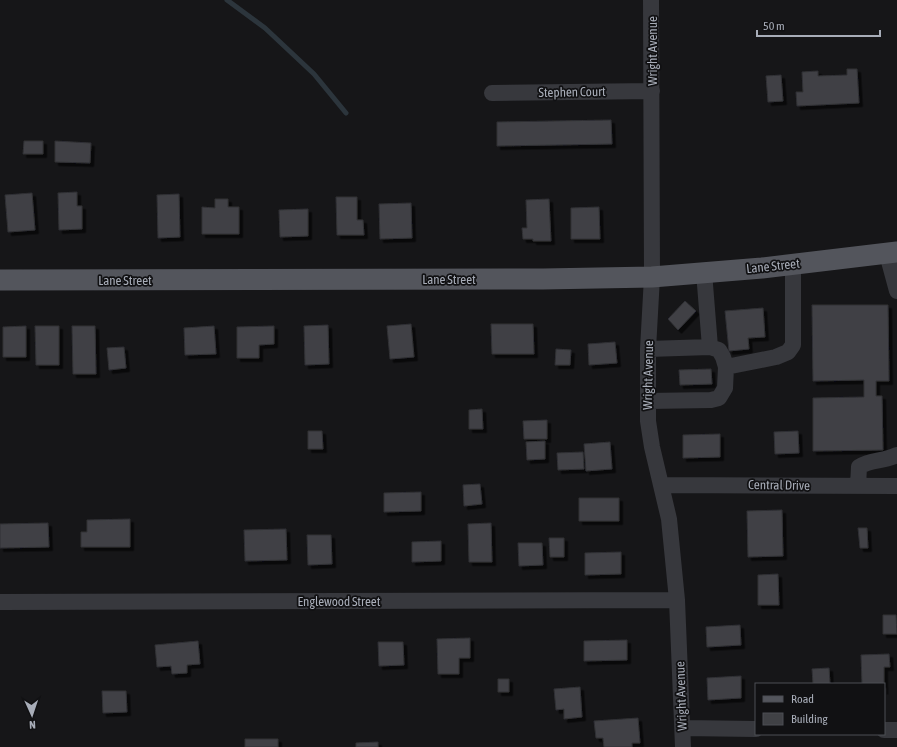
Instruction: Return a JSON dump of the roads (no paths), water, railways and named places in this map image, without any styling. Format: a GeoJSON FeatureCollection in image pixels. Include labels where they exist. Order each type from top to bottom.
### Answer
{"type":"FeatureCollection","features":[{"type":"Feature","properties":{"kind":"main road","name":"Lane Street"},"geometry":{"type":"LineString","coordinates":[[0,280],[542,279],[652,277],[892,253]]}},
{"type":"Feature","properties":{"kind":"street","name":"Wright Avenue"},"geometry":{"type":"LineString","coordinates":[[651,0],[652,277],[648,349],[648,421],[652,447],[669,519],[677,600],[683,747]]}},
{"type":"Feature","properties":{"kind":"street","name":"Stephen Court"},"geometry":{"type":"LineString","coordinates":[[492,93],[652,90]]}},
{"type":"Feature","properties":{"kind":"street"},"geometry":{"type":"LineString","coordinates":[[892,253],[897,291]]}},
{"type":"Feature","properties":{"kind":"street"},"geometry":{"type":"LineString","coordinates":[[726,367],[776,357],[788,352],[793,345],[793,264]]}},
{"type":"Feature","properties":{"kind":"street"},"geometry":{"type":"LineString","coordinates":[[704,272],[710,347]]}},
{"type":"Feature","properties":{"kind":"street"},"geometry":{"type":"LineString","coordinates":[[648,349],[710,347],[719,350],[726,367],[725,388],[719,398],[711,400],[648,401]]}},
{"type":"Feature","properties":{"kind":"street"},"geometry":{"type":"LineString","coordinates":[[858,486],[859,466],[866,462],[878,462],[897,455]]}},
{"type":"Feature","properties":{"kind":"street","name":"Central Drive"},"geometry":{"type":"LineString","coordinates":[[661,485],[897,486]]}},
{"type":"Feature","properties":{"kind":"street","name":"Englewood Street"},"geometry":{"type":"LineString","coordinates":[[0,602],[677,600]]}},
{"type":"Feature","properties":{"kind":"street"},"geometry":{"type":"LineString","coordinates":[[683,728],[755,729]]}},
{"type":"Feature","properties":{"kind":"street"},"geometry":{"type":"LineString","coordinates":[[885,730],[897,730]]}},
{"type":"Feature","properties":{"kind":"waterway"},"geometry":{"type":"LineString","coordinates":[[227,0],[265,28],[314,74],[346,113]]}}]}
